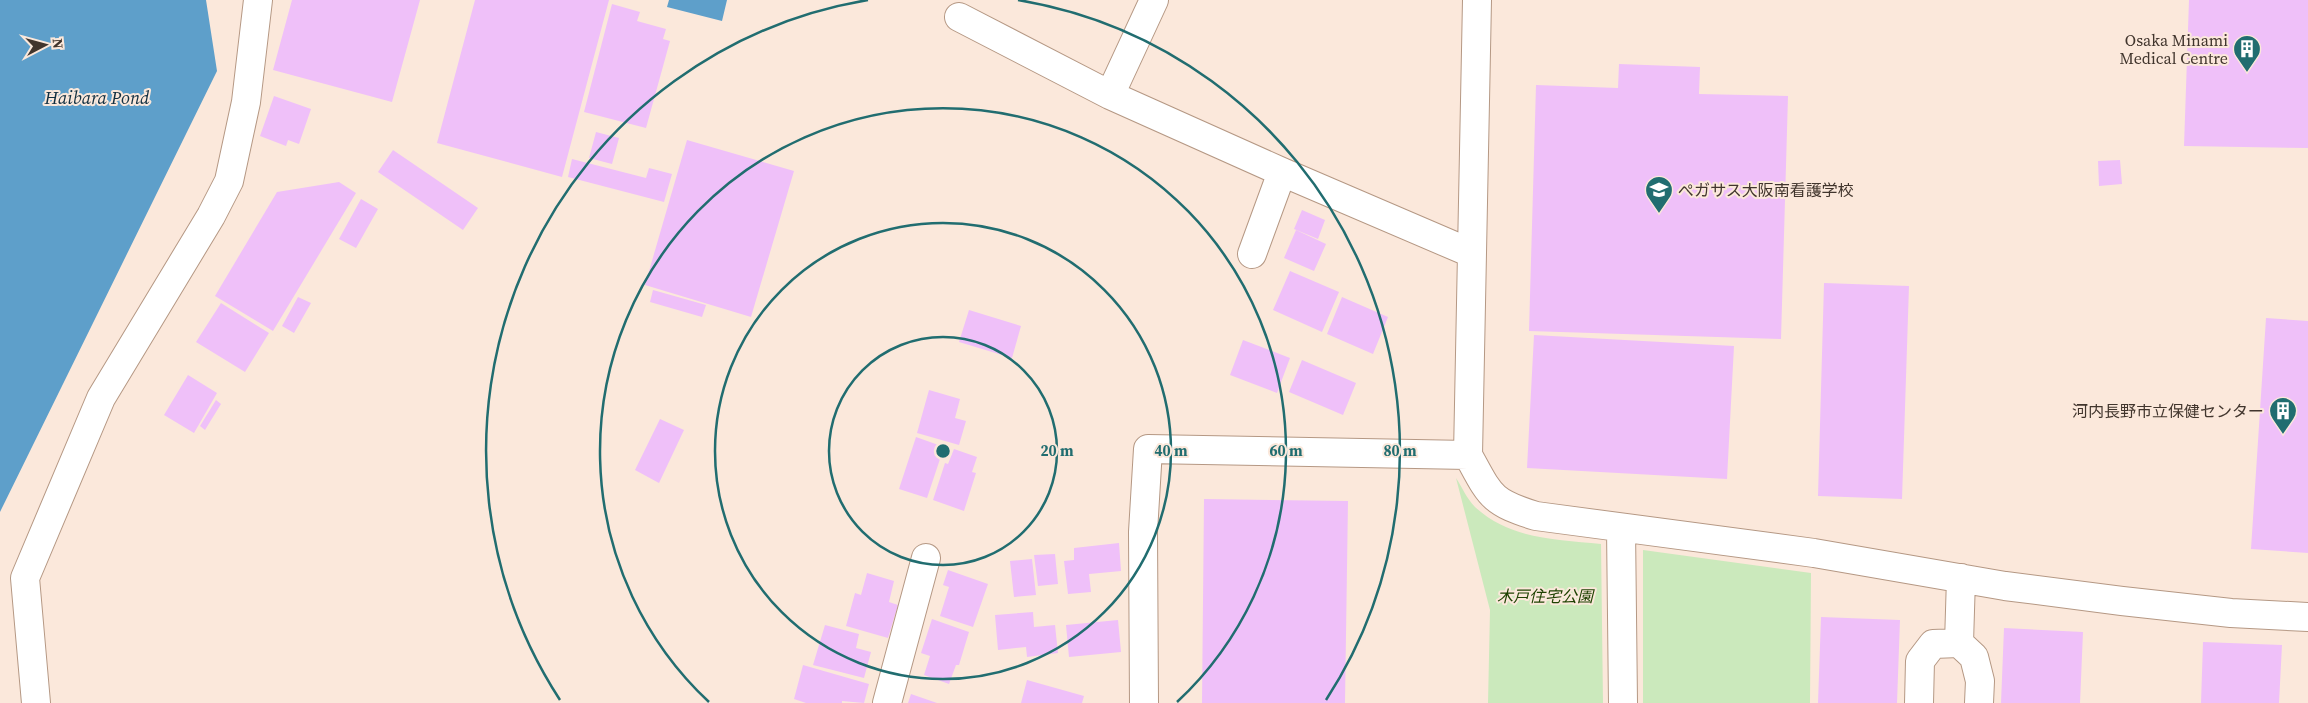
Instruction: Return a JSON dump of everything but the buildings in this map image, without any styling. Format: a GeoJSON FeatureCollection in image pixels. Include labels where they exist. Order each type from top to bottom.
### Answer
{"type":"FeatureCollection","features":[{"type":"Feature","properties":{"kind":"street"},"geometry":{"type":"LineString","coordinates":[[36,703],[25,578],[101,398],[211,216],[230,181],[246,102],[258,0]]}},
{"type":"Feature","properties":{"kind":"street"},"geometry":{"type":"LineString","coordinates":[[1110,95],[1154,0]]}},
{"type":"Feature","properties":{"kind":"street"},"geometry":{"type":"LineString","coordinates":[[1477,0],[1468,454],[1488,493],[1508,508],[1536,516],[1814,553],[1961,578],[2122,602],[2231,613],[2308,617]]}},
{"type":"Feature","properties":{"kind":"street"},"geometry":{"type":"LineString","coordinates":[[959,17],[1110,95],[1282,172],[1472,253]]}},
{"type":"Feature","properties":{"kind":"street"},"geometry":{"type":"LineString","coordinates":[[1252,254],[1282,172]]}},
{"type":"Feature","properties":{"kind":"street"},"geometry":{"type":"LineString","coordinates":[[1144,703],[1143,532],[1148,449],[1468,454]]}},
{"type":"Feature","properties":{"kind":"street"},"geometry":{"type":"LineString","coordinates":[[1621,528],[1622,703]]}},
{"type":"Feature","properties":{"kind":"street"},"geometry":{"type":"LineString","coordinates":[[887,703],[926,558]]}},
{"type":"Feature","properties":{"kind":"street"},"geometry":{"type":"LineString","coordinates":[[1959,643],[1961,578]]}},
{"type":"Feature","properties":{"kind":"street"},"geometry":{"type":"LineString","coordinates":[[1919,703],[1920,661],[1933,644],[1959,643],[1974,657],[1980,681],[1979,703]]}},
{"type":"Feature","properties":{"kind":"green space","name":"木戸住宅公園"},"geometry":{"type":"Polygon","coordinates":[[[1456,478],[1475,507],[1489,518],[1504,526],[1519,532],[1551,539],[1601,544],[1603,703],[1488,703],[1490,610],[1456,478]]]}},
{"type":"Feature","properties":{"kind":"green space"},"geometry":{"type":"Polygon","coordinates":[[[1643,550],[1811,573],[1810,703],[1643,703],[1643,550]]]}},
{"type":"Feature","properties":{"kind":"water","name":"Haibara Pond"},"geometry":{"type":"Polygon","coordinates":[[[0,0],[206,0],[217,71],[0,512],[0,0]]]}},
{"type":"Feature","properties":{"kind":"water"},"geometry":{"type":"Polygon","coordinates":[[[669,0],[727,0],[722,21],[667,7],[669,0]]]}},
{"type":"Feature","properties":{"kind":"place","name":"Osaka Minami Medical Centre"},"geometry":{"type":"Point","coordinates":[2247,73]}},
{"type":"Feature","properties":{"kind":"place","name":"ぺガサス大阪南看護学校"},"geometry":{"type":"Point","coordinates":[1659,214]}},
{"type":"Feature","properties":{"kind":"place","name":"河内長野市立保健センター"},"geometry":{"type":"Point","coordinates":[2283,435]}}]}
